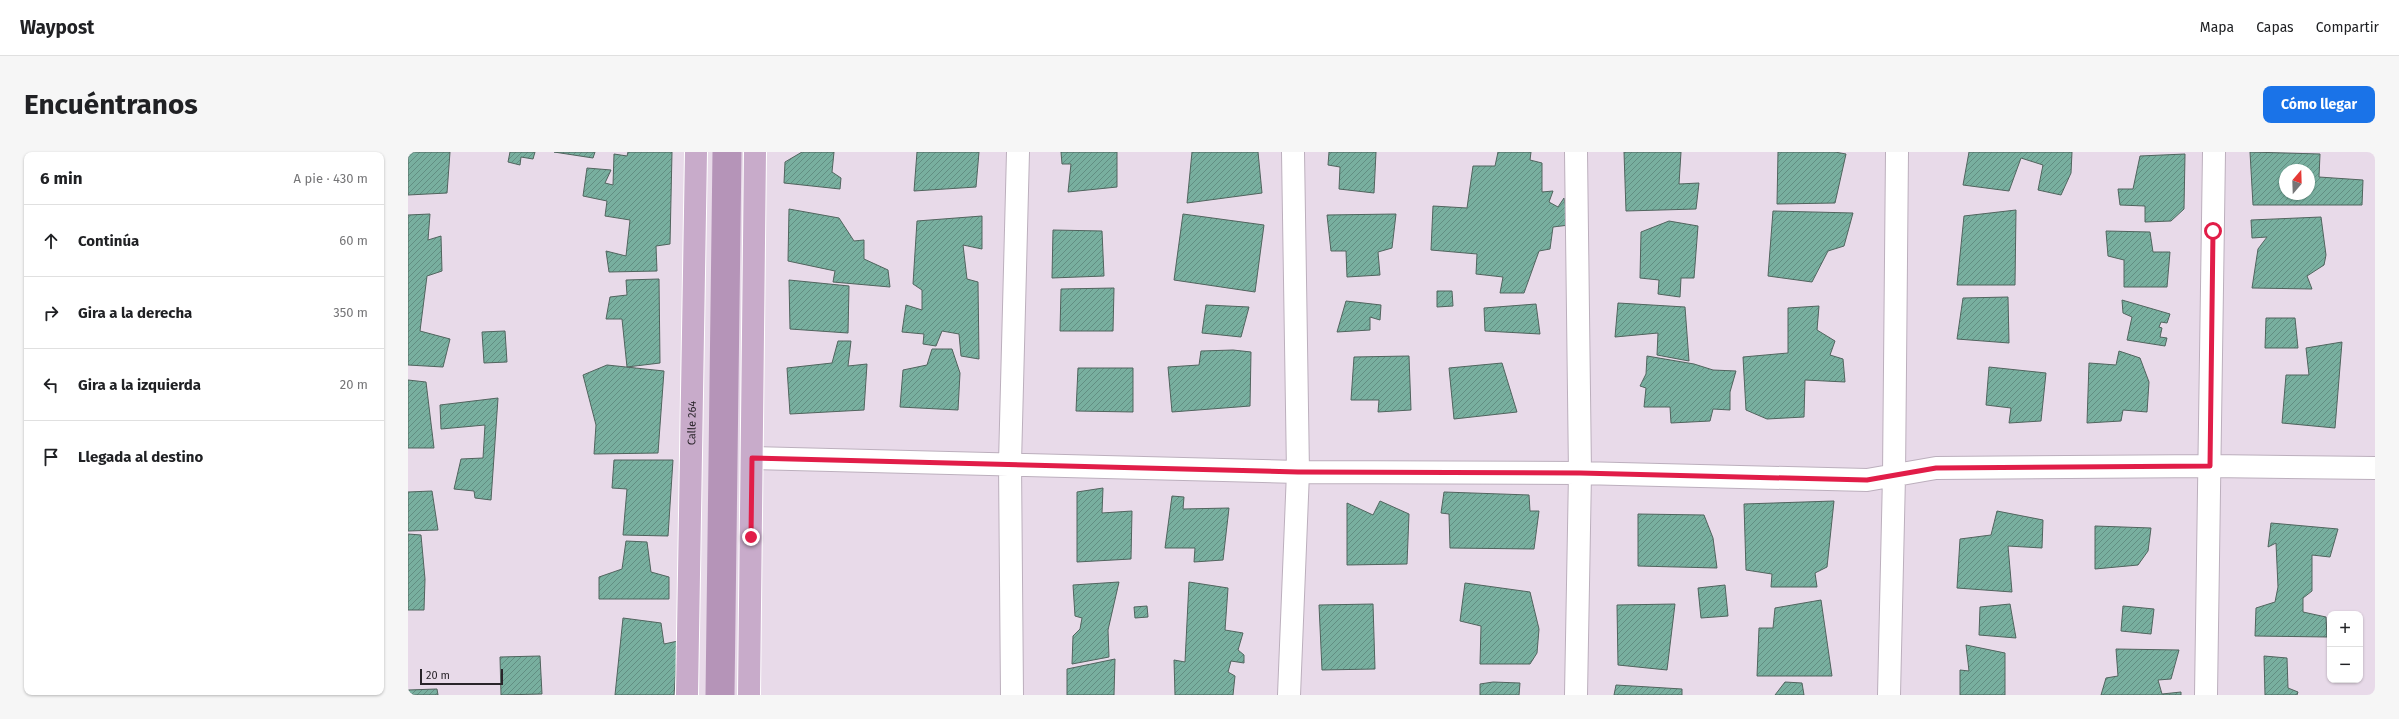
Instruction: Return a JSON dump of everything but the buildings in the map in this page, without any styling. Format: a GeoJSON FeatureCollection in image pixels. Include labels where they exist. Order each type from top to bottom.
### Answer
{"type":"FeatureCollection","features":[{"type":"Feature","properties":{"kind":"main road","name":"Calle 264"},"geometry":{"type":"LineString","coordinates":[[687,695],[696,152]]}},
{"type":"Feature","properties":{"kind":"main road"},"geometry":{"type":"LineString","coordinates":[[749,695],[755,152]]}},
{"type":"Feature","properties":{"kind":"street"},"geometry":{"type":"LineString","coordinates":[[1012,695],[1010,463],[1018,152]]}},
{"type":"Feature","properties":{"kind":"street"},"geometry":{"type":"LineString","coordinates":[[1289,695],[1298,472],[1293,152]]}},
{"type":"Feature","properties":{"kind":"street"},"geometry":{"type":"LineString","coordinates":[[1576,152],[1580,473],[1576,695]]}},
{"type":"Feature","properties":{"kind":"street"},"geometry":{"type":"LineString","coordinates":[[1889,695],[1894,476],[1897,152]]}},
{"type":"Feature","properties":{"kind":"street"},"geometry":{"type":"LineString","coordinates":[[2206,695],[2214,152]]}},
{"type":"Feature","properties":{"kind":"street"},"geometry":{"type":"LineString","coordinates":[[752,458],[1010,463],[1298,472],[1580,473],[1867,480],[1936,468],[2210,466],[2375,468]]}},
{"type":"Feature","properties":{"kind":"waterway"},"geometry":{"type":"LineString","coordinates":[[720,695],[727,152]]}},
{"type":"Feature","properties":{"kind":"route"},"geometry":{"type":"LineString","coordinates":[[751,537],[752,458],[1010,463],[1298,472],[1580,473],[1867,480],[1936,468],[2210,466],[2213,231]]}}]}
